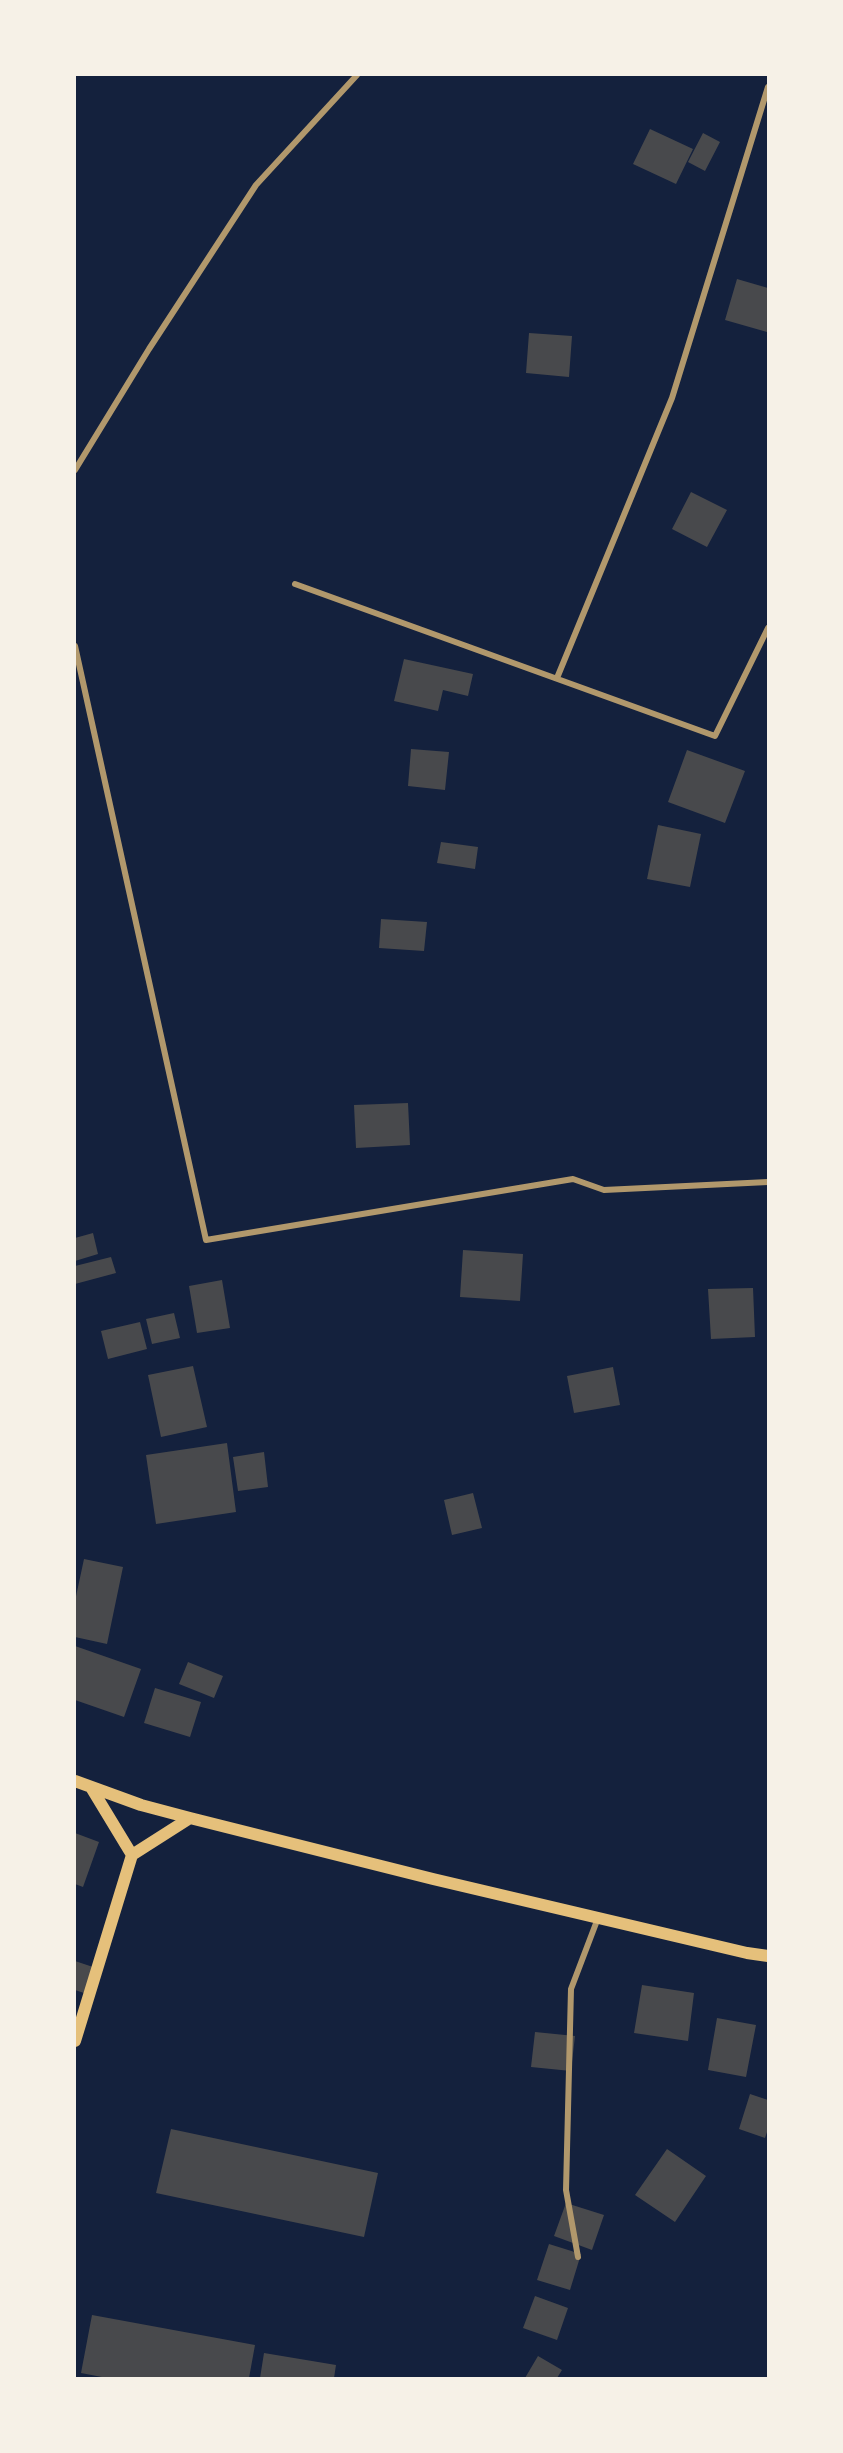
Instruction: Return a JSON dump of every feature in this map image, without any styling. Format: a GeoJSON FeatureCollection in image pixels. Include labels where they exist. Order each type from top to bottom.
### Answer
{"type":"FeatureCollection","features":[{"type":"Feature","properties":{"kind":"main road"},"geometry":{"type":"LineString","coordinates":[[75,1781],[190,1818],[598,1918],[768,1956]]}},
{"type":"Feature","properties":{"kind":"main road"},"geometry":{"type":"LineString","coordinates":[[92,1788],[132,1855]]}},
{"type":"Feature","properties":{"kind":"main road"},"geometry":{"type":"LineString","coordinates":[[75,2041],[132,1855],[190,1818]]}},
{"type":"Feature","properties":{"kind":"street"},"geometry":{"type":"LineString","coordinates":[[75,470],[149,349],[256,185],[357,75]]}},
{"type":"Feature","properties":{"kind":"street"},"geometry":{"type":"LineString","coordinates":[[557,678],[672,398],[768,87]]}},
{"type":"Feature","properties":{"kind":"street"},"geometry":{"type":"LineString","coordinates":[[295,584],[715,736],[768,628]]}},
{"type":"Feature","properties":{"kind":"street"},"geometry":{"type":"LineString","coordinates":[[75,646],[206,1240],[573,1179],[604,1190],[768,1182]]}},
{"type":"Feature","properties":{"kind":"street"},"geometry":{"type":"LineString","coordinates":[[578,2257],[566,2190],[570,1989],[598,1918]]}},
{"type":"Feature","properties":{"kind":"building"},"geometry":{"type":"Polygon","coordinates":[[[650,129],[693,149],[676,184],[633,164],[650,129]]]}},
{"type":"Feature","properties":{"kind":"building"},"geometry":{"type":"Polygon","coordinates":[[[703,133],[720,142],[705,171],[688,162],[703,133]]]}},
{"type":"Feature","properties":{"kind":"building"},"geometry":{"type":"Polygon","coordinates":[[[737,279],[768,288],[767,332],[725,320],[737,279]]]}},
{"type":"Feature","properties":{"kind":"building"},"geometry":{"type":"Polygon","coordinates":[[[529,333],[572,336],[569,377],[526,373],[529,333]]]}},
{"type":"Feature","properties":{"kind":"building"},"geometry":{"type":"Polygon","coordinates":[[[691,492],[727,510],[707,547],[672,529],[691,492]]]}},
{"type":"Feature","properties":{"kind":"building"},"geometry":{"type":"Polygon","coordinates":[[[404,659],[473,674],[468,696],[443,690],[438,711],[394,701],[404,659]]]}},
{"type":"Feature","properties":{"kind":"building"},"geometry":{"type":"Polygon","coordinates":[[[411,749],[449,752],[445,790],[408,786],[411,749]]]}},
{"type":"Feature","properties":{"kind":"building"},"geometry":{"type":"Polygon","coordinates":[[[687,750],[745,771],[725,823],[668,802],[687,750]]]}},
{"type":"Feature","properties":{"kind":"building"},"geometry":{"type":"Polygon","coordinates":[[[658,825],[701,834],[690,887],[647,879],[658,825]]]}},
{"type":"Feature","properties":{"kind":"building"},"geometry":{"type":"Polygon","coordinates":[[[441,842],[478,847],[475,869],[437,863],[441,842]]]}},
{"type":"Feature","properties":{"kind":"building"},"geometry":{"type":"Polygon","coordinates":[[[381,919],[427,922],[424,951],[379,948],[381,919]]]}},
{"type":"Feature","properties":{"kind":"building"},"geometry":{"type":"Polygon","coordinates":[[[408,1103],[410,1145],[356,1148],[354,1105],[408,1103]]]}},
{"type":"Feature","properties":{"kind":"building"},"geometry":{"type":"Polygon","coordinates":[[[93,1233],[98,1254],[75,1261],[75,1238],[93,1233]]]}},
{"type":"Feature","properties":{"kind":"building"},"geometry":{"type":"Polygon","coordinates":[[[463,1250],[523,1254],[520,1301],[460,1297],[463,1250]]]}},
{"type":"Feature","properties":{"kind":"building"},"geometry":{"type":"Polygon","coordinates":[[[111,1257],[116,1273],[75,1284],[75,1266],[111,1257]]]}},
{"type":"Feature","properties":{"kind":"building"},"geometry":{"type":"Polygon","coordinates":[[[222,1280],[230,1328],[197,1333],[189,1286],[222,1280]]]}},
{"type":"Feature","properties":{"kind":"building"},"geometry":{"type":"Polygon","coordinates":[[[753,1288],[755,1337],[711,1339],[708,1289],[753,1288]]]}},
{"type":"Feature","properties":{"kind":"building"},"geometry":{"type":"Polygon","coordinates":[[[174,1313],[180,1338],[152,1344],[146,1319],[174,1313]]]}},
{"type":"Feature","properties":{"kind":"building"},"geometry":{"type":"Polygon","coordinates":[[[140,1322],[147,1349],[108,1359],[101,1331],[140,1322]]]}},
{"type":"Feature","properties":{"kind":"building"},"geometry":{"type":"Polygon","coordinates":[[[193,1366],[207,1427],[161,1437],[148,1375],[193,1366]]]}},
{"type":"Feature","properties":{"kind":"building"},"geometry":{"type":"Polygon","coordinates":[[[613,1367],[620,1405],[574,1413],[567,1376],[613,1367]]]}},
{"type":"Feature","properties":{"kind":"building"},"geometry":{"type":"Polygon","coordinates":[[[227,1443],[236,1512],[156,1524],[146,1455],[227,1443]]]}},
{"type":"Feature","properties":{"kind":"building"},"geometry":{"type":"Polygon","coordinates":[[[264,1452],[268,1487],[238,1491],[233,1457],[264,1452]]]}},
{"type":"Feature","properties":{"kind":"building"},"geometry":{"type":"Polygon","coordinates":[[[473,1493],[482,1528],[452,1535],[444,1500],[473,1493]]]}},
{"type":"Feature","properties":{"kind":"building"},"geometry":{"type":"Polygon","coordinates":[[[84,1559],[123,1567],[107,1644],[75,1637],[75,1601],[84,1559]]]}},
{"type":"Feature","properties":{"kind":"building"},"geometry":{"type":"Polygon","coordinates":[[[75,1646],[141,1669],[124,1717],[75,1700],[75,1646]]]}},
{"type":"Feature","properties":{"kind":"building"},"geometry":{"type":"Polygon","coordinates":[[[188,1662],[223,1676],[214,1698],[179,1684],[188,1662]]]}},
{"type":"Feature","properties":{"kind":"building"},"geometry":{"type":"Polygon","coordinates":[[[155,1688],[201,1702],[190,1737],[144,1723],[155,1688]]]}},
{"type":"Feature","properties":{"kind":"building"},"geometry":{"type":"Polygon","coordinates":[[[75,1833],[99,1842],[83,1887],[75,1884],[75,1833]]]}},
{"type":"Feature","properties":{"kind":"building"},"geometry":{"type":"Polygon","coordinates":[[[75,1961],[93,1967],[84,1993],[75,1990],[75,1961]]]}},
{"type":"Feature","properties":{"kind":"building"},"geometry":{"type":"Polygon","coordinates":[[[642,1985],[694,1993],[688,2041],[634,2033],[642,1985]]]}},
{"type":"Feature","properties":{"kind":"building"},"geometry":{"type":"Polygon","coordinates":[[[717,2018],[756,2025],[746,2077],[708,2070],[717,2018]]]}},
{"type":"Feature","properties":{"kind":"building"},"geometry":{"type":"Polygon","coordinates":[[[535,2032],[575,2036],[571,2071],[531,2067],[535,2032]]]}},
{"type":"Feature","properties":{"kind":"building"},"geometry":{"type":"Polygon","coordinates":[[[750,2094],[768,2100],[768,2129],[765,2138],[739,2129],[750,2094]]]}},
{"type":"Feature","properties":{"kind":"building"},"geometry":{"type":"Polygon","coordinates":[[[171,2129],[378,2173],[364,2237],[156,2193],[171,2129]]]}},
{"type":"Feature","properties":{"kind":"building"},"geometry":{"type":"Polygon","coordinates":[[[667,2149],[706,2176],[675,2222],[635,2195],[667,2149]]]}},
{"type":"Feature","properties":{"kind":"building"},"geometry":{"type":"Polygon","coordinates":[[[566,2203],[604,2215],[592,2250],[554,2236],[566,2203]]]}},
{"type":"Feature","properties":{"kind":"building"},"geometry":{"type":"Polygon","coordinates":[[[549,2244],[581,2254],[570,2290],[537,2280],[549,2244]]]}},
{"type":"Feature","properties":{"kind":"building"},"geometry":{"type":"Polygon","coordinates":[[[535,2296],[568,2308],[557,2340],[523,2328],[535,2296]]]}},
{"type":"Feature","properties":{"kind":"building"},"geometry":{"type":"Polygon","coordinates":[[[92,2315],[255,2345],[249,2378],[107,2378],[81,2373],[92,2315]]]}},
{"type":"Feature","properties":{"kind":"building"},"geometry":{"type":"Polygon","coordinates":[[[264,2353],[336,2365],[334,2378],[260,2378],[264,2353]]]}},
{"type":"Feature","properties":{"kind":"building"},"geometry":{"type":"Polygon","coordinates":[[[538,2356],[562,2370],[557,2378],[525,2378],[538,2356]]]}}]}
